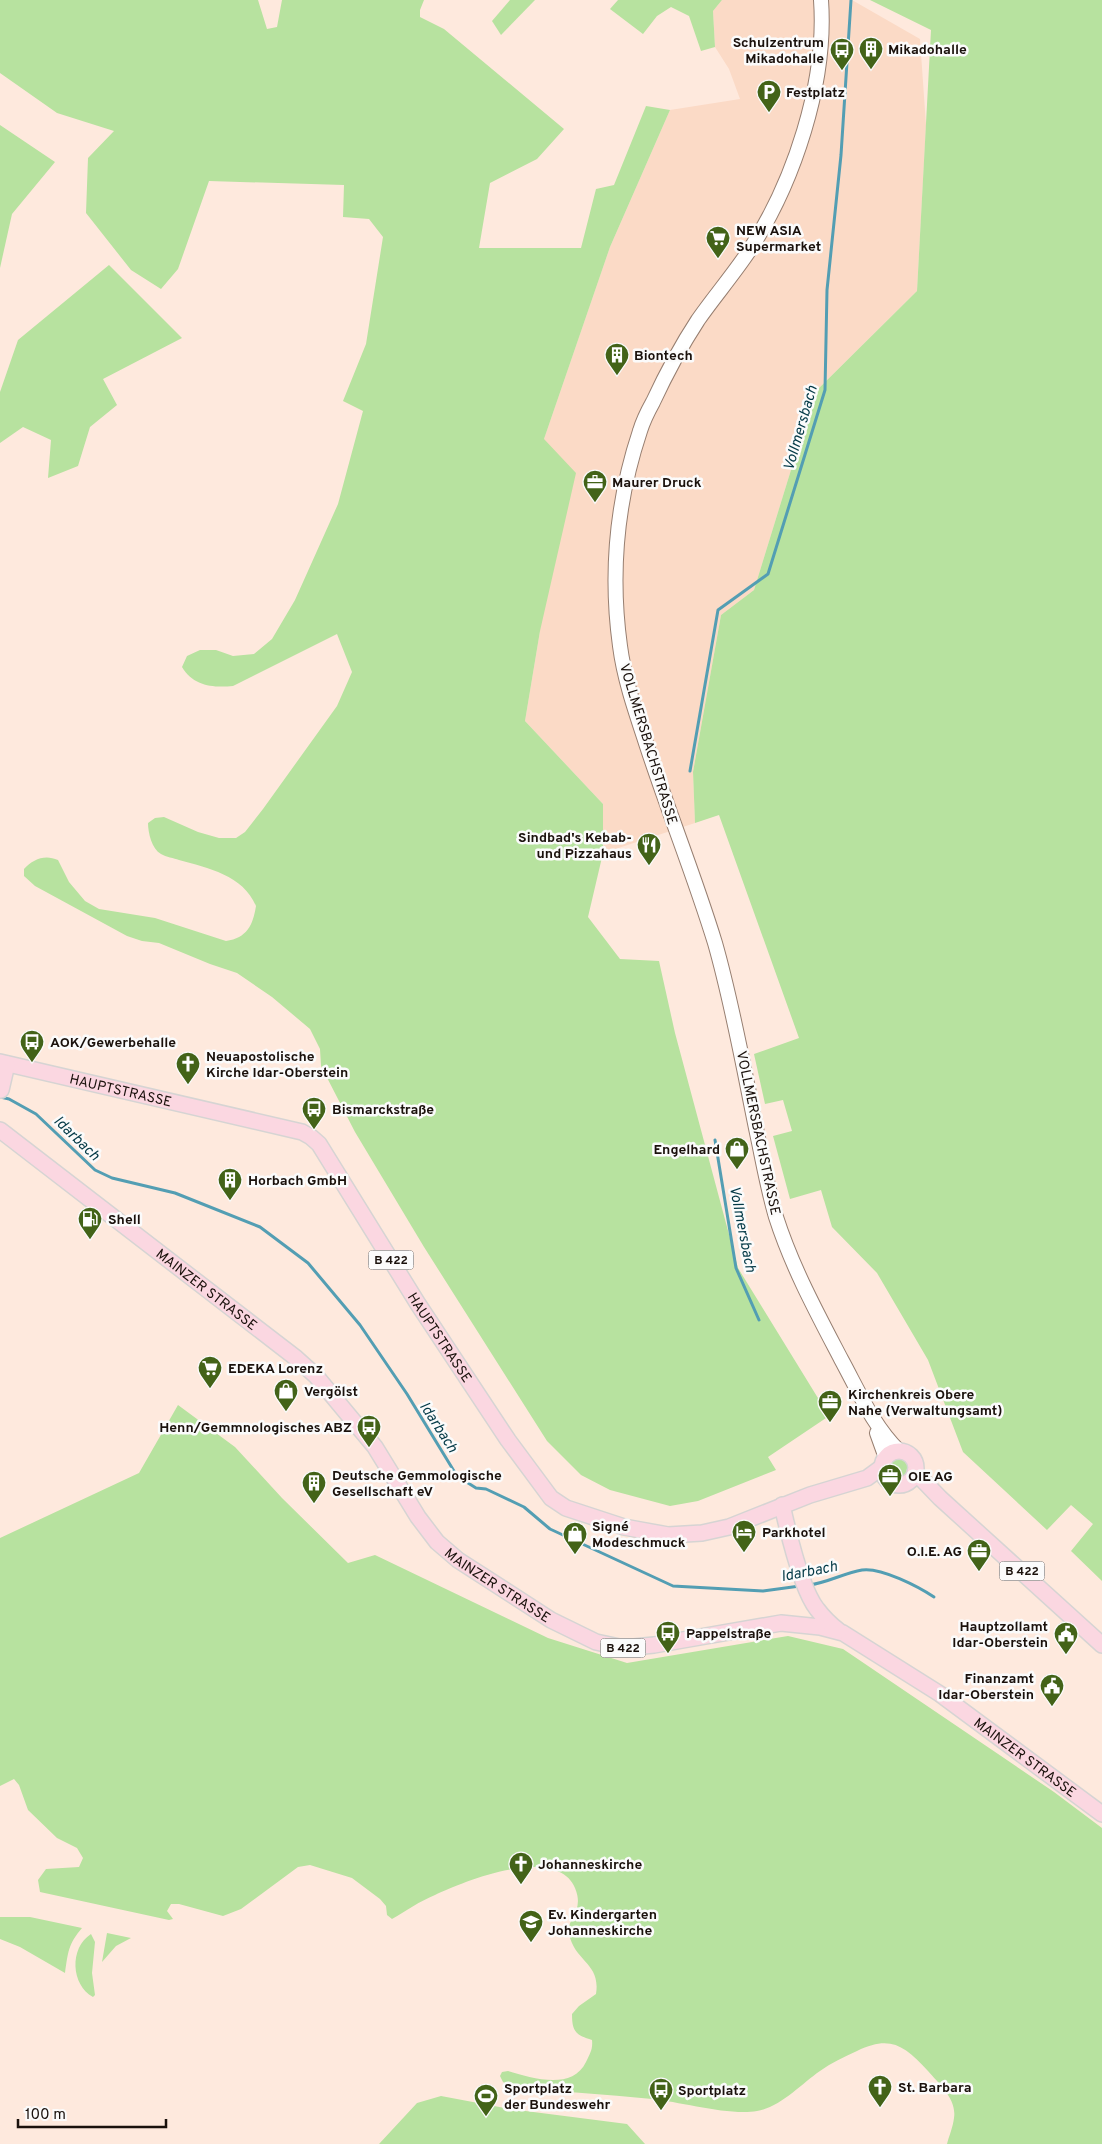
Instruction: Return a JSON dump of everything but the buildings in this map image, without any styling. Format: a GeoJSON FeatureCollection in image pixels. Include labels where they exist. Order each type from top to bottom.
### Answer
{"type":"FeatureCollection","features":[{"type":"Feature","properties":{"kind":"main road","name":"VOLLMERSBACHSTRASSE"},"geometry":{"type":"LineString","coordinates":[[821,0],[821,33],[818,64],[804,133],[792,167],[769,217],[749,251],[699,320],[666,374],[641,428],[623,494],[616,540],[616,601],[620,649],[631,697],[714,940],[728,991],[776,1217],[802,1285],[870,1411],[889,1459]]}},
{"type":"Feature","properties":{"kind":"main road"},"geometry":{"type":"LineString","coordinates":[[2,1090],[4,1063]]}},
{"type":"Feature","properties":{"kind":"main road","name":"HAUPTSTRASSE"},"geometry":{"type":"LineString","coordinates":[[4,1063],[302,1132],[311,1137],[319,1144],[418,1304],[508,1440],[551,1498],[566,1508],[624,1528],[668,1535],[686,1535],[716,1530],[821,1491],[872,1476],[889,1459]]}},
{"type":"Feature","properties":{"kind":"main road","name":"MAINZER STRASSE"},"geometry":{"type":"LineString","coordinates":[[0,1130],[296,1358],[316,1376],[375,1447],[418,1517],[437,1542],[452,1556],[516,1598],[581,1635],[610,1646],[624,1648],[654,1646],[781,1623],[820,1627],[842,1634],[948,1700],[1102,1814]]}},
{"type":"Feature","properties":{"kind":"main road","name":"B 422"},"geometry":{"type":"LineString","coordinates":[[889,1459],[906,1453],[912,1457],[915,1464],[915,1472],[940,1498],[1102,1645]]}},
{"type":"Feature","properties":{"kind":"main road"},"geometry":{"type":"LineString","coordinates":[[889,1459],[883,1474],[897,1483],[912,1478],[915,1472]]}},
{"type":"Feature","properties":{"kind":"main road","name":"HAUPTSTRASSE"},"geometry":{"type":"LineString","coordinates":[[839,1487],[864,1487],[897,1483]]}},
{"type":"Feature","properties":{"kind":"main road","name":"B 422"},"geometry":{"type":"LineString","coordinates":[[897,1483],[918,1488],[940,1498]]}},
{"type":"Feature","properties":{"kind":"main road","name":"B 422"},"geometry":{"type":"LineString","coordinates":[[782,1505],[791,1542],[805,1584],[816,1609],[842,1634]]}},
{"type":"Feature","properties":{"kind":"main road","name":"B 422"},"geometry":{"type":"LineString","coordinates":[[781,1623],[816,1609]]}},
{"type":"Feature","properties":{"kind":"shaded area"},"geometry":{"type":"Polygon","coordinates":[[[722,0],[852,0],[920,39],[926,125],[917,291],[815,392],[754,590],[721,615],[693,772],[695,823],[603,853],[603,804],[525,721],[540,631],[544,439],[610,247],[670,110],[740,99],[729,69],[715,47],[713,11],[722,0]]]}},
{"type":"Feature","properties":{"kind":"green space"},"geometry":{"type":"Polygon","coordinates":[[[0,0],[258,0],[267,29],[277,27],[282,0],[424,0],[420,10],[420,17],[444,29],[564,129],[537,159],[490,183],[479,248],[581,248],[596,189],[614,185],[646,106],[670,110],[610,247],[544,439],[576,473],[540,631],[525,721],[603,804],[603,853],[588,917],[620,959],[659,961],[675,1033],[738,1268],[829,1416],[768,1457],[776,1470],[698,1501],[670,1506],[610,1490],[581,1475],[547,1441],[424,1247],[355,1132],[321,1066],[320,1049],[310,1029],[272,997],[237,973],[159,943],[142,941],[127,936],[35,886],[24,876],[24,869],[31,863],[48,857],[53,858],[58,860],[69,882],[85,901],[99,909],[155,918],[226,941],[244,934],[251,925],[256,906],[243,887],[224,874],[168,857],[158,852],[151,840],[148,823],[155,818],[164,817],[198,832],[219,838],[236,838],[245,832],[337,706],[352,672],[337,634],[233,686],[218,687],[198,682],[182,667],[187,656],[200,650],[216,650],[233,656],[254,654],[272,639],[295,600],[338,504],[363,411],[343,401],[366,344],[383,237],[369,219],[343,217],[344,185],[209,181],[178,269],[161,289],[131,270],[86,213],[88,158],[114,131],[57,113],[0,73],[0,0]]]}},
{"type":"Feature","properties":{"kind":"green space"},"geometry":{"type":"Polygon","coordinates":[[[510,0],[535,0],[501,35],[492,21],[510,0]]]}},
{"type":"Feature","properties":{"kind":"green space"},"geometry":{"type":"Polygon","coordinates":[[[618,0],[722,0],[713,11],[715,47],[701,51],[689,16],[671,7],[657,16],[643,34],[610,9],[618,0]]]}},
{"type":"Feature","properties":{"kind":"green space"},"geometry":{"type":"Polygon","coordinates":[[[870,0],[1102,0],[1102,1581],[1071,1551],[1093,1524],[1071,1505],[1047,1530],[963,1452],[928,1360],[877,1273],[832,1227],[821,1190],[790,1199],[773,1136],[792,1131],[783,1100],[765,1104],[754,1054],[799,1038],[719,815],[695,823],[693,772],[721,615],[754,590],[815,392],[917,291],[931,30],[870,0]]]}},
{"type":"Feature","properties":{"kind":"green space"},"geometry":{"type":"Polygon","coordinates":[[[0,125],[55,162],[12,214],[0,268],[0,125]]]}},
{"type":"Feature","properties":{"kind":"green space"},"geometry":{"type":"Polygon","coordinates":[[[109,265],[182,338],[103,379],[117,405],[90,427],[78,466],[48,478],[51,440],[23,427],[0,443],[0,392],[18,340],[109,265]]]}},
{"type":"Feature","properties":{"kind":"green space"},"geometry":{"type":"Polygon","coordinates":[[[178,1405],[235,1447],[282,1498],[348,1563],[375,1555],[548,1638],[627,1663],[788,1636],[843,1649],[1054,1792],[1102,1828],[1102,2144],[947,2144],[954,2118],[953,2104],[950,2098],[919,2062],[904,2049],[888,2043],[869,2046],[838,2060],[820,2071],[782,2100],[766,2109],[757,2111],[733,2112],[652,2099],[512,2087],[503,2082],[500,2076],[502,2072],[508,2071],[528,2077],[551,2080],[571,2077],[580,2071],[592,2049],[592,2040],[576,2032],[572,2020],[572,2014],[579,2006],[596,1994],[597,1984],[595,1975],[576,1951],[569,1934],[570,1923],[577,1909],[577,1896],[575,1888],[565,1875],[549,1869],[530,1867],[487,1875],[429,1897],[392,1919],[387,1915],[386,1906],[380,1899],[352,1878],[310,1865],[298,1867],[241,1909],[223,1916],[179,1904],[171,1904],[167,1911],[173,1919],[169,1920],[40,1892],[38,1880],[46,1869],[79,1867],[83,1858],[77,1848],[57,1838],[28,1810],[19,1785],[14,1779],[0,1786],[0,1538],[139,1473],[178,1405]]]}},
{"type":"Feature","properties":{"kind":"green space"},"geometry":{"type":"Polygon","coordinates":[[[898,1459],[905,1462],[908,1469],[905,1476],[898,1479],[891,1476],[888,1469],[891,1462],[898,1459]]]}},
{"type":"Feature","properties":{"kind":"green space"},"geometry":{"type":"Polygon","coordinates":[[[0,1917],[30,1917],[82,1928],[71,1944],[65,1973],[20,1947],[0,1939],[0,1917]]]}},
{"type":"Feature","properties":{"kind":"green space"},"geometry":{"type":"Polygon","coordinates":[[[107,1933],[131,1938],[116,1946],[102,1962],[107,1933]]]}},
{"type":"Feature","properties":{"kind":"green space"},"geometry":{"type":"Polygon","coordinates":[[[91,1934],[95,1942],[92,1973],[95,1995],[93,1997],[80,1984],[76,1966],[79,1948],[91,1934]]]}},
{"type":"Feature","properties":{"kind":"green space","name":"Sportplatz der Bundeswehr"},"geometry":{"type":"Polygon","coordinates":[[[441,2096],[510,2109],[627,2124],[645,2144],[379,2144],[417,2103],[441,2096]]]}},
{"type":"Feature","properties":{"kind":"waterway","name":"Vollmersbach"},"geometry":{"type":"LineString","coordinates":[[690,771],[718,610],[768,574],[825,390],[827,290],[841,155],[851,0]]}},
{"type":"Feature","properties":{"kind":"waterway","name":"Idarbach"},"geometry":{"type":"LineString","coordinates":[[0,1097],[9,1099],[36,1114],[95,1170],[112,1178],[175,1193],[260,1227],[308,1263],[360,1325],[407,1394],[457,1476],[476,1488],[486,1489],[524,1507],[550,1529],[673,1586],[763,1591],[800,1586]]}},
{"type":"Feature","properties":{"kind":"waterway","name":"Vollmersbach"},"geometry":{"type":"LineString","coordinates":[[715,1140],[736,1268],[759,1320]]}},
{"type":"Feature","properties":{"kind":"waterway","name":"Idarbach"},"geometry":{"type":"LineString","coordinates":[[809,1585],[855,1571],[870,1570],[900,1579],[934,1597]]}},
{"type":"Feature","properties":{"kind":"place","name":"Mikadohalle"},"geometry":{"type":"Point","coordinates":[871,70]}},
{"type":"Feature","properties":{"kind":"place","name":"Schulzentrum Mikadohalle"},"geometry":{"type":"Point","coordinates":[842,71]}},
{"type":"Feature","properties":{"kind":"place","name":"Festplatz"},"geometry":{"type":"Point","coordinates":[769,113]}},
{"type":"Feature","properties":{"kind":"place","name":"NEW ASIA Supermarket"},"geometry":{"type":"Point","coordinates":[718,259]}},
{"type":"Feature","properties":{"kind":"place","name":"Biontech"},"geometry":{"type":"Point","coordinates":[617,376]}},
{"type":"Feature","properties":{"kind":"place","name":"Maurer Druck"},"geometry":{"type":"Point","coordinates":[595,503]}},
{"type":"Feature","properties":{"kind":"place","name":"Sindbad's Kebab- und Pizzahaus"},"geometry":{"type":"Point","coordinates":[649,866]}},
{"type":"Feature","properties":{"kind":"place","name":"AOK/Gewerbehalle"},"geometry":{"type":"Point","coordinates":[32,1063]}},
{"type":"Feature","properties":{"kind":"place","name":"Neuapostolische Kirche Idar-Oberstein"},"geometry":{"type":"Point","coordinates":[188,1085]}},
{"type":"Feature","properties":{"kind":"place","name":"Bismarckstraße"},"geometry":{"type":"Point","coordinates":[314,1130]}},
{"type":"Feature","properties":{"kind":"place","name":"Engelhard"},"geometry":{"type":"Point","coordinates":[737,1170]}},
{"type":"Feature","properties":{"kind":"place","name":"Horbach GmbH"},"geometry":{"type":"Point","coordinates":[230,1201]}},
{"type":"Feature","properties":{"kind":"place","name":"Shell"},"geometry":{"type":"Point","coordinates":[90,1240]}},
{"type":"Feature","properties":{"kind":"place","name":"EDEKA Lorenz"},"geometry":{"type":"Point","coordinates":[210,1389]}},
{"type":"Feature","properties":{"kind":"place","name":"Vergölst"},"geometry":{"type":"Point","coordinates":[286,1412]}},
{"type":"Feature","properties":{"kind":"place","name":"Kirchenkreis Obere Nahe (Verwaltungsamt)"},"geometry":{"type":"Point","coordinates":[830,1423]}},
{"type":"Feature","properties":{"kind":"place","name":"Henn/Gemmnologisches ABZ"},"geometry":{"type":"Point","coordinates":[369,1448]}},
{"type":"Feature","properties":{"kind":"place","name":"OIE AG"},"geometry":{"type":"Point","coordinates":[890,1497]}},
{"type":"Feature","properties":{"kind":"place","name":"Deutsche Gemmologische Gesellschaft eV"},"geometry":{"type":"Point","coordinates":[314,1504]}},
{"type":"Feature","properties":{"kind":"place","name":"Parkhotel"},"geometry":{"type":"Point","coordinates":[744,1553]}},
{"type":"Feature","properties":{"kind":"place","name":"Signé Modeschmuck"},"geometry":{"type":"Point","coordinates":[575,1555]}},
{"type":"Feature","properties":{"kind":"place","name":"O.I.E. AG"},"geometry":{"type":"Point","coordinates":[979,1572]}},
{"type":"Feature","properties":{"kind":"place","name":"Pappelstraße"},"geometry":{"type":"Point","coordinates":[668,1654]}},
{"type":"Feature","properties":{"kind":"place","name":"Hauptzollamt Idar-Oberstein"},"geometry":{"type":"Point","coordinates":[1066,1655]}},
{"type":"Feature","properties":{"kind":"place","name":"Finanzamt Idar-Oberstein"},"geometry":{"type":"Point","coordinates":[1052,1707]}},
{"type":"Feature","properties":{"kind":"place","name":"Johanneskirche"},"geometry":{"type":"Point","coordinates":[521,1885]}},
{"type":"Feature","properties":{"kind":"place","name":"Ev. Kindergarten Johanneskirche"},"geometry":{"type":"Point","coordinates":[531,1943]}},
{"type":"Feature","properties":{"kind":"place","name":"St. Barbara"},"geometry":{"type":"Point","coordinates":[880,2108]}},
{"type":"Feature","properties":{"kind":"place","name":"Sportplatz"},"geometry":{"type":"Point","coordinates":[661,2111]}},
{"type":"Feature","properties":{"kind":"place","name":"Sportplatz der Bundeswehr"},"geometry":{"type":"Point","coordinates":[486,2117]}}]}
